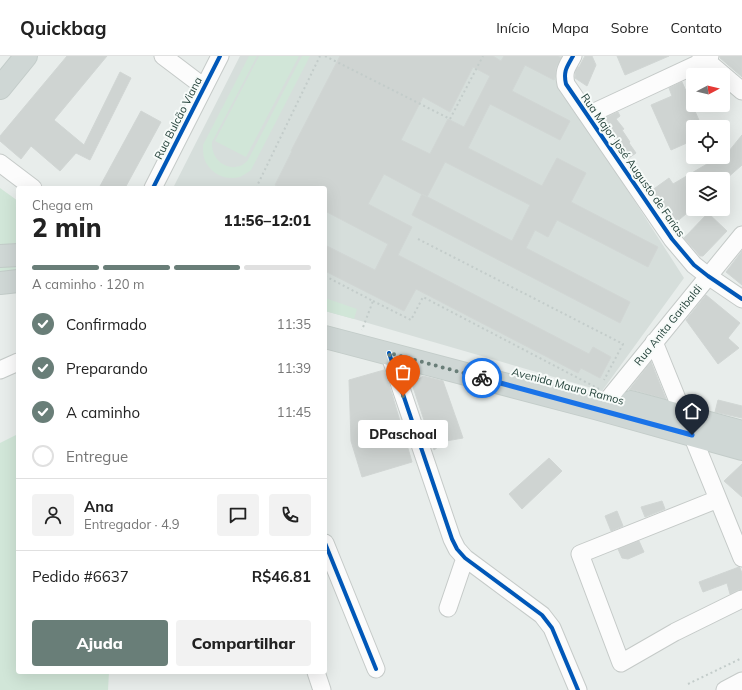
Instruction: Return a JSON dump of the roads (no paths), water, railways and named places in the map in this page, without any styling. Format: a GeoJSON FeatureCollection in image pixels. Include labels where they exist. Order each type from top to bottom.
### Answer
{"type":"FeatureCollection","features":[{"type":"Feature","properties":{"kind":"main road"},"geometry":{"type":"LineString","coordinates":[[0,88],[26,56]]}},
{"type":"Feature","properties":{"kind":"main road"},"geometry":{"type":"LineString","coordinates":[[0,256],[16,255]]}},
{"type":"Feature","properties":{"kind":"main road"},"geometry":{"type":"LineString","coordinates":[[0,283],[16,281]]}},
{"type":"Feature","properties":{"kind":"main road","name":"Avenida Mauro Ramos"},"geometry":{"type":"LineString","coordinates":[[327,322],[605,395],[688,426],[742,449]]}},
{"type":"Feature","properties":{"kind":"main road","name":"Avenida Mauro Ramos"},"geometry":{"type":"LineString","coordinates":[[327,338],[389,353],[605,395]]}},
{"type":"Feature","properties":{"kind":"main road","name":"Avenida Mauro Ramos"},"geometry":{"type":"LineString","coordinates":[[688,426],[742,432]]}},
{"type":"Feature","properties":{"kind":"street"},"geometry":{"type":"LineString","coordinates":[[163,56],[204,87]]}},
{"type":"Feature","properties":{"kind":"street","name":"Rua Bulcão Viana"},"geometry":{"type":"LineString","coordinates":[[154,186],[220,56]]}},
{"type":"Feature","properties":{"kind":"street","name":"Rua Major José Augusto de Farias"},"geometry":{"type":"LineString","coordinates":[[573,56],[566,68],[566,84],[672,239],[694,265],[742,299]]}},
{"type":"Feature","properties":{"kind":"street"},"geometry":{"type":"LineString","coordinates":[[588,115],[706,57],[742,91]]}},
{"type":"Feature","properties":{"kind":"street"},"geometry":{"type":"LineString","coordinates":[[0,163],[30,186]]}},
{"type":"Feature","properties":{"kind":"street","name":"Rua Anita Garibaldi"},"geometry":{"type":"LineString","coordinates":[[605,395],[654,342],[742,235]]}},
{"type":"Feature","properties":{"kind":"street"},"geometry":{"type":"LineString","coordinates":[[654,342],[742,558]]}},
{"type":"Feature","properties":{"kind":"street"},"geometry":{"type":"LineString","coordinates":[[389,353],[452,539],[457,549],[465,558],[542,614],[552,628],[578,690]]}},
{"type":"Feature","properties":{"kind":"street"},"geometry":{"type":"LineString","coordinates":[[0,370],[16,363]]}},
{"type":"Feature","properties":{"kind":"street"},"geometry":{"type":"LineString","coordinates":[[718,499],[580,554],[621,663],[675,632],[742,599]]}},
{"type":"Feature","properties":{"kind":"street"},"geometry":{"type":"LineString","coordinates":[[327,548],[376,669]]}},
{"type":"Feature","properties":{"kind":"street"},"geometry":{"type":"LineString","coordinates":[[448,608],[465,558]]}},
{"type":"Feature","properties":{"kind":"street"},"geometry":{"type":"LineString","coordinates":[[317,674],[322,690]]}},
{"type":"Feature","properties":{"kind":"street"},"geometry":{"type":"LineString","coordinates":[[725,690],[742,681]]}},
{"type":"Feature","properties":{"kind":"place","name":"DPaschoal"},"geometry":{"type":"Point","coordinates":[403,396]}}]}
